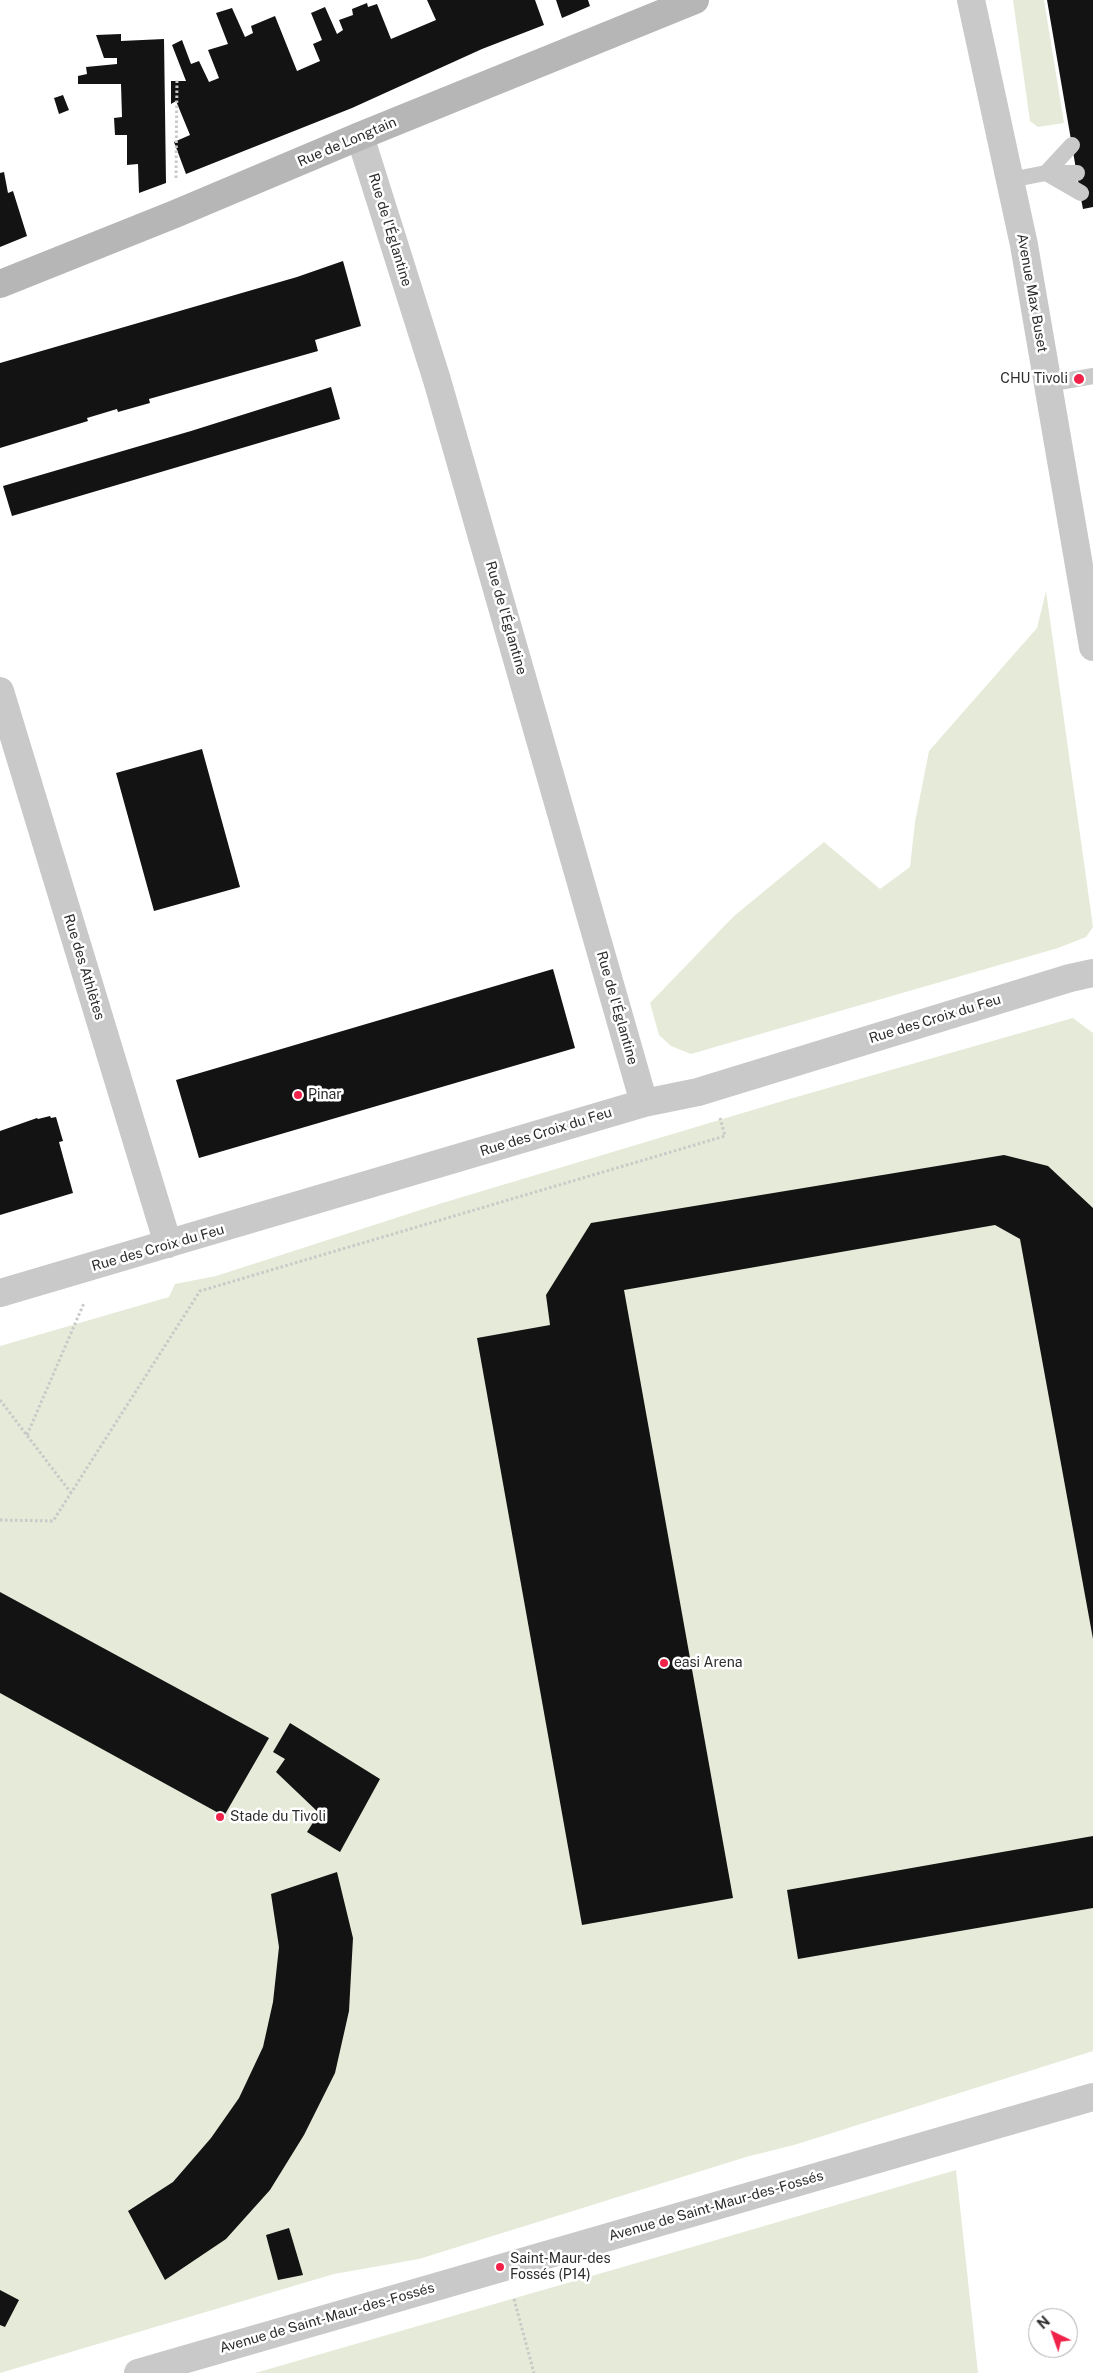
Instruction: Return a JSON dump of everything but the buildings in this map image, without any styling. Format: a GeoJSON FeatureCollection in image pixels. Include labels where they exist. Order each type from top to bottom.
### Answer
{"type":"FeatureCollection","features":[{"type":"Feature","properties":{"kind":"street","name":"Rue de Longtain"},"geometry":{"type":"LineString","coordinates":[[0,284],[695,0]]}},
{"type":"Feature","properties":{"kind":"street","name":"Avenue Max Buset"},"geometry":{"type":"LineString","coordinates":[[971,0],[1024,245],[1093,647]]}},
{"type":"Feature","properties":{"kind":"street","name":"Rue de l'Églantine"},"geometry":{"type":"LineString","coordinates":[[360,136],[437,380],[644,1103]]}},
{"type":"Feature","properties":{"kind":"street","name":"Rue des Athlètes"},"geometry":{"type":"LineString","coordinates":[[0,691],[168,1244]]}},
{"type":"Feature","properties":{"kind":"street","name":"Rue des Croix du Feu"},"geometry":{"type":"LineString","coordinates":[[0,1293],[644,1103],[711,1087],[1070,978],[1093,973]]}},
{"type":"Feature","properties":{"kind":"street","name":"Avenue de Saint-Maur-des-Fossés"},"geometry":{"type":"LineString","coordinates":[[138,2373],[1093,2097]]}},
{"type":"Feature","properties":{"kind":"lane"},"geometry":{"type":"LineString","coordinates":[[1010,180],[1046,173],[1075,159],[1046,173]]}},
{"type":"Feature","properties":{"kind":"lane"},"geometry":{"type":"LineString","coordinates":[[1046,173],[1081,193]]}},
{"type":"Feature","properties":{"kind":"lane"},"geometry":{"type":"LineString","coordinates":[[1048,384],[1093,376]]}},
{"type":"Feature","properties":{"kind":"path"},"geometry":{"type":"LineString","coordinates":[[175,214],[177,78]]}},
{"type":"Feature","properties":{"kind":"path"},"geometry":{"type":"LineString","coordinates":[[0,1520],[53,1521],[200,1292],[725,1136],[711,1087]]}},
{"type":"Feature","properties":{"kind":"path"},"geometry":{"type":"LineString","coordinates":[[27,1435],[101,1264]]}},
{"type":"Feature","properties":{"kind":"path"},"geometry":{"type":"LineString","coordinates":[[0,1400],[71,1493]]}},
{"type":"Feature","properties":{"kind":"path"},"geometry":{"type":"LineString","coordinates":[[506,2267],[534,2373]]}},
{"type":"Feature","properties":{"kind":"green space"},"geometry":{"type":"Polygon","coordinates":[[[1013,0],[1044,0],[1064,123],[1038,127],[1030,121],[1013,0]]]}},
{"type":"Feature","properties":{"kind":"green space"},"geometry":{"type":"Polygon","coordinates":[[[1046,591],[1093,927],[1086,937],[1058,948],[691,1054],[671,1046],[659,1035],[650,1003],[734,916],[824,842],[880,889],[910,867],[915,822],[929,751],[1037,628],[1046,591]]]}},
{"type":"Feature","properties":{"kind":"green space","name":"easi Arena"},"geometry":{"type":"Polygon","coordinates":[[[1073,1018],[1093,1033],[1093,2051],[794,2145],[746,2157],[419,2259],[334,2274],[0,2373],[0,1346],[169,1297],[175,1284],[216,1276],[439,1204],[786,1100],[1073,1018]]]}},
{"type":"Feature","properties":{"kind":"green space"},"geometry":{"type":"Polygon","coordinates":[[[956,2170],[978,2373],[255,2373],[706,2243],[956,2170]]]}},
{"type":"Feature","properties":{"kind":"place","name":"CHU Tivoli"},"geometry":{"type":"Point","coordinates":[1079,379]}},
{"type":"Feature","properties":{"kind":"place","name":"Pinar"},"geometry":{"type":"Point","coordinates":[298,1095]}},
{"type":"Feature","properties":{"kind":"place","name":"easi Arena"},"geometry":{"type":"Point","coordinates":[664,1663]}},
{"type":"Feature","properties":{"kind":"place","name":"Stade du Tivoli"},"geometry":{"type":"Point","coordinates":[220,1817]}},
{"type":"Feature","properties":{"kind":"place","name":"Saint-Maur-des Fossés (P14)"},"geometry":{"type":"Point","coordinates":[500,2267]}}]}
